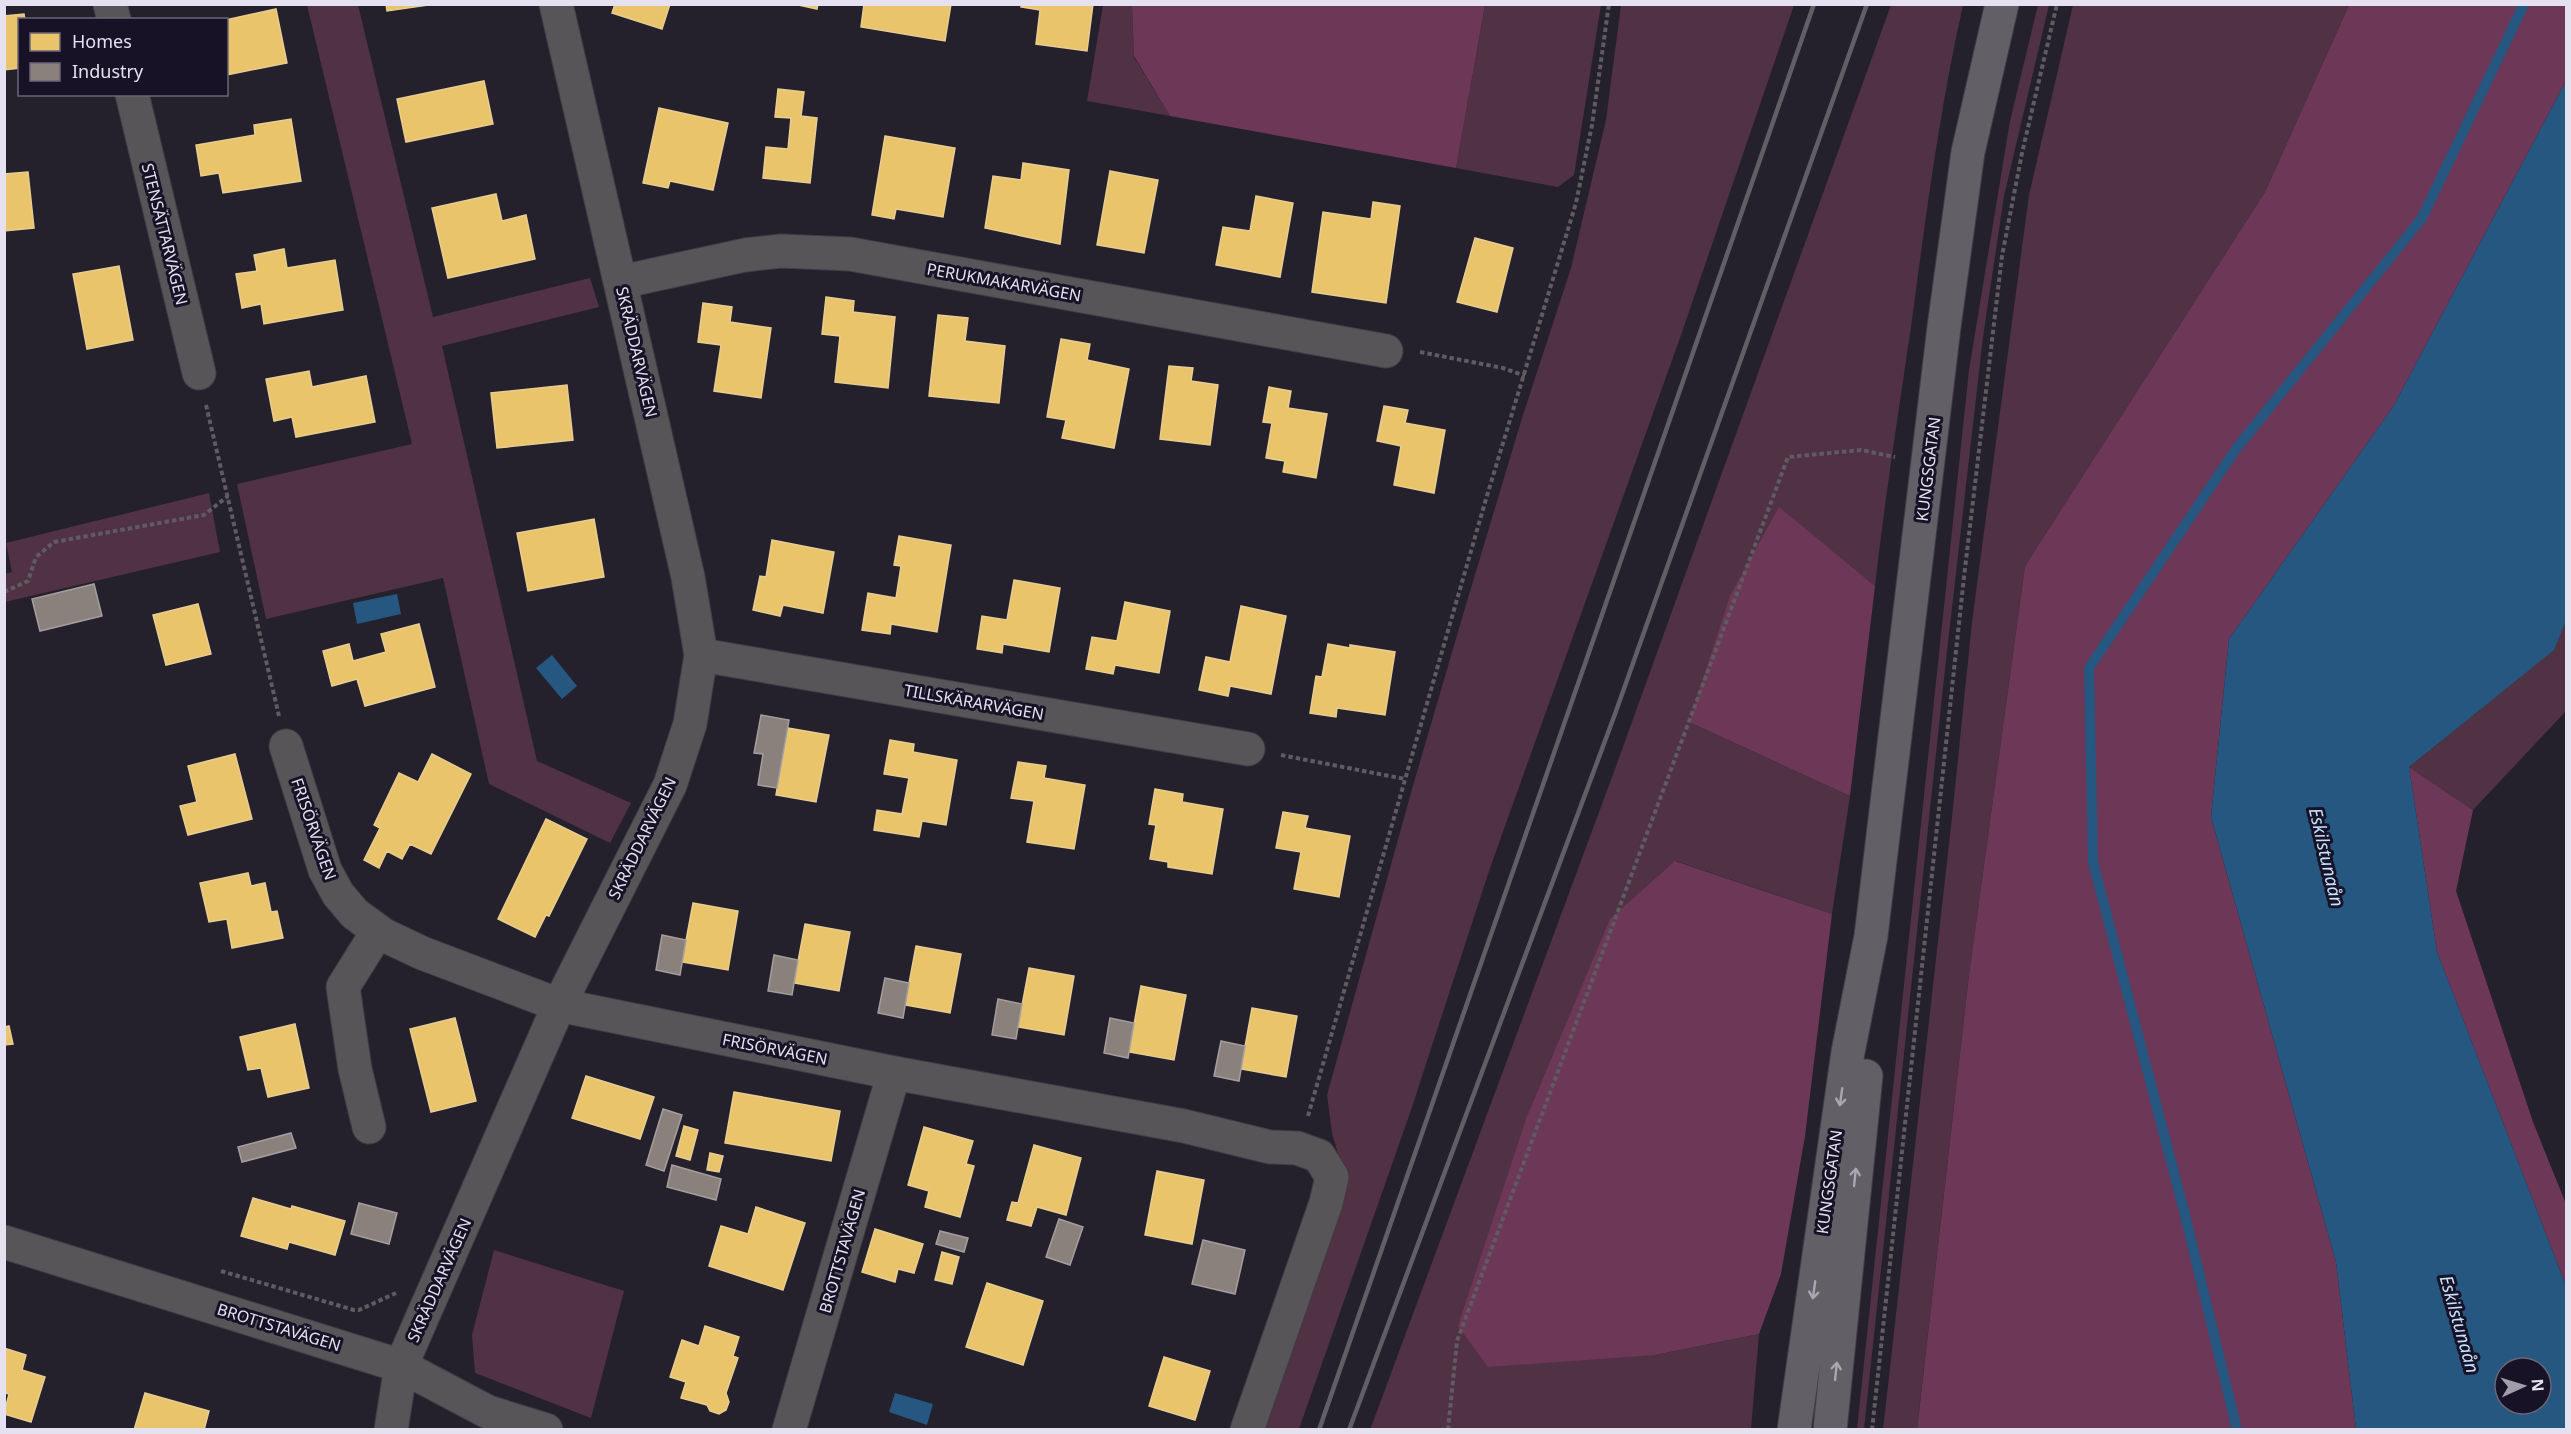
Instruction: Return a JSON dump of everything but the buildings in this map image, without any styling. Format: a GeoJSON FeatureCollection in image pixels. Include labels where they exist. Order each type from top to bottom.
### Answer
{"type":"FeatureCollection","features":[{"type":"Feature","properties":{"kind":"main road","name":"KUNGSGATAN"},"geometry":{"type":"LineString","coordinates":[[1794,1430],[1848,1052],[1871,936],[1944,327],[1968,152],[2002,4]]}},
{"type":"Feature","properties":{"kind":"main road","name":"KUNGSGATAN"},"geometry":{"type":"LineString","coordinates":[[1830,1430],[1868,1054],[1871,936]]}},
{"type":"Feature","properties":{"kind":"street","name":"SKRÄDDARVÄGEN"},"geometry":{"type":"LineString","coordinates":[[391,1430],[401,1366],[559,1005],[670,785],[690,724],[701,655],[688,577],[556,4]]}},
{"type":"Feature","properties":{"kind":"street","name":"STENSÄTTARVÄGEN"},"geometry":{"type":"LineString","coordinates":[[132,96],[199,373]]}},
{"type":"Feature","properties":{"kind":"street","name":"PERUKMAKARVÄGEN"},"geometry":{"type":"LineString","coordinates":[[621,282],[745,255],[781,251],[850,254],[1386,351]]}},
{"type":"Feature","properties":{"kind":"street","name":"TILLSKÄRARVÄGEN"},"geometry":{"type":"LineString","coordinates":[[701,655],[1248,749]]}},
{"type":"Feature","properties":{"kind":"street","name":"FRISÖRVÄGEN"},"geometry":{"type":"LineString","coordinates":[[286,746],[325,870],[338,894],[355,914],[378,931],[422,953],[559,1005],[894,1073],[1184,1126],[1270,1147],[1297,1148]]}},
{"type":"Feature","properties":{"kind":"street"},"geometry":{"type":"LineString","coordinates":[[369,1127],[355,1069],[343,987],[378,931]]}},
{"type":"Feature","properties":{"kind":"street","name":"BROTTSTAVÄGEN"},"geometry":{"type":"LineString","coordinates":[[789,1430],[894,1073]]}},
{"type":"Feature","properties":{"kind":"street"},"geometry":{"type":"LineString","coordinates":[[1247,1430],[1326,1203],[1332,1177],[1319,1156],[1297,1148]]}},
{"type":"Feature","properties":{"kind":"street","name":"BROTTSTAVÄGEN"},"geometry":{"type":"LineString","coordinates":[[4,1242],[401,1366],[488,1413],[546,1430]]}},
{"type":"Feature","properties":{"kind":"path"},"geometry":{"type":"LineString","coordinates":[[1297,1148],[1576,203],[1592,125],[1609,4]]}},
{"type":"Feature","properties":{"kind":"path"},"geometry":{"type":"LineString","coordinates":[[1872,1430],[1962,589],[2002,256],[2022,153],[2057,4]]}},
{"type":"Feature","properties":{"kind":"path"},"geometry":{"type":"LineString","coordinates":[[1386,351],[1431,353],[1503,368],[1525,376]]}},
{"type":"Feature","properties":{"kind":"path"},"geometry":{"type":"LineString","coordinates":[[199,373],[286,746]]}},
{"type":"Feature","properties":{"kind":"path"},"geometry":{"type":"LineString","coordinates":[[1448,1430],[1457,1341],[1788,457],[1861,450],[1928,464]]}},
{"type":"Feature","properties":{"kind":"path"},"geometry":{"type":"LineString","coordinates":[[4,592],[28,581],[36,557],[54,542],[204,515],[228,496]]}},
{"type":"Feature","properties":{"kind":"path"},"geometry":{"type":"LineString","coordinates":[[1248,749],[1405,779]]}},
{"type":"Feature","properties":{"kind":"path"},"geometry":{"type":"LineString","coordinates":[[211,1269],[354,1310],[359,1310],[405,1289],[432,1296]]}},
{"type":"Feature","properties":{"kind":"shaded area"},"geometry":{"type":"Polygon","coordinates":[[[307,5],[358,5],[433,317],[590,278],[599,307],[442,346],[537,761],[631,803],[610,843],[489,784],[443,578],[266,619],[237,484],[412,444],[307,5]]]}},
{"type":"Feature","properties":{"kind":"shaded area"},"geometry":{"type":"Polygon","coordinates":[[[1103,5],[1132,5],[1134,57],[1170,116],[1087,101],[1103,5]]]}},
{"type":"Feature","properties":{"kind":"shaded area"},"geometry":{"type":"Polygon","coordinates":[[[1132,5],[1485,5],[1456,168],[1170,116],[1134,56],[1132,5]]]}},
{"type":"Feature","properties":{"kind":"shaded area"},"geometry":{"type":"Polygon","coordinates":[[[1485,5],[1601,5],[1574,175],[1558,187],[1456,168],[1485,5]]]}},
{"type":"Feature","properties":{"kind":"shaded area"},"geometry":{"type":"Polygon","coordinates":[[[1621,5],[1794,5],[1680,338],[1490,868],[1410,1113],[1299,1429],[1261,1430],[1345,1178],[1332,1133],[1327,1095],[1465,608],[1522,418],[1571,268],[1606,120],[1621,5]]]}},
{"type":"Feature","properties":{"kind":"shaded area"},"geometry":{"type":"Polygon","coordinates":[[[1891,5],[1963,5],[1934,161],[1875,586],[1779,508],[1689,722],[1850,796],[1832,914],[1676,861],[1655,1355],[1759,1334],[1751,1429],[1370,1430],[1615,769],[1891,5]]]}},
{"type":"Feature","properties":{"kind":"shaded area"},"geometry":{"type":"Polygon","coordinates":[[[2038,5],[2049,5],[2004,196],[1983,337],[1945,669],[1864,1429],[1857,1429],[1969,370],[2010,121],[2038,5]]]}},
{"type":"Feature","properties":{"kind":"shaded area"},"geometry":{"type":"Polygon","coordinates":[[[2073,5],[2349,5],[2265,192],[2025,566],[1969,975],[1917,1429],[1883,1430],[1972,622],[2029,195],[2073,5]]]}},
{"type":"Feature","properties":{"kind":"shaded area"},"geometry":{"type":"Polygon","coordinates":[[[2349,5],[2566,5],[2566,81],[2393,407],[2229,639],[2211,817],[2336,1262],[2356,1429],[1917,1430],[1969,975],[2025,566],[2265,192],[2349,5]]]}},
{"type":"Feature","properties":{"kind":"shaded area"},"geometry":{"type":"Polygon","coordinates":[[[209,493],[220,552],[5,602],[5,574],[12,572],[6,543],[209,493]]]}},
{"type":"Feature","properties":{"kind":"shaded area"},"geometry":{"type":"Polygon","coordinates":[[[1779,507],[1875,586],[1850,796],[1689,722],[1730,596],[1779,507]]]}},
{"type":"Feature","properties":{"kind":"shaded area"},"geometry":{"type":"Polygon","coordinates":[[[2566,621],[2566,711],[2473,810],[2409,767],[2553,650],[2566,621]]]}},
{"type":"Feature","properties":{"kind":"shaded area"},"geometry":{"type":"Polygon","coordinates":[[[2409,767],[2473,810],[2456,891],[2533,1122],[2566,1204],[2566,1286],[2437,952],[2409,767]]]}},
{"type":"Feature","properties":{"kind":"shaded area"},"geometry":{"type":"Polygon","coordinates":[[[1675,861],[1832,914],[1805,1136],[1781,1274],[1759,1334],[1655,1355],[1488,1367],[1458,1326],[1526,1119],[1610,919],[1675,861]]]}},
{"type":"Feature","properties":{"kind":"shaded area"},"geometry":{"type":"Polygon","coordinates":[[[494,1250],[624,1291],[591,1418],[475,1373],[472,1335],[494,1250]]]}},
{"type":"Feature","properties":{"kind":"water","name":"Eskilstunaån"},"geometry":{"type":"Polygon","coordinates":[[[2566,81],[2566,621],[2554,650],[2409,767],[2437,952],[2566,1286],[2566,1429],[2356,1429],[2336,1262],[2211,817],[2229,639],[2393,407],[2566,81]]]}},
{"type":"Feature","properties":{"kind":"water"},"geometry":{"type":"Polygon","coordinates":[[[397,594],[401,614],[357,624],[353,603],[397,594]]]}},
{"type":"Feature","properties":{"kind":"water"},"geometry":{"type":"Polygon","coordinates":[[[552,655],[577,686],[562,699],[536,668],[552,655]]]}},
{"type":"Feature","properties":{"kind":"water"},"geometry":{"type":"Polygon","coordinates":[[[895,1393],[933,1404],[927,1425],[889,1412],[895,1393]]]}},
{"type":"Feature","properties":{"kind":"waterway"},"geometry":{"type":"LineString","coordinates":[[2237,1430],[2185,1215],[2093,862],[2089,668],[2236,449],[2422,218],[2524,4]]}},
{"type":"Feature","properties":{"kind":"railway"},"geometry":{"type":"LineString","coordinates":[[1319,1430],[1814,4]]}},
{"type":"Feature","properties":{"kind":"railway"},"geometry":{"type":"LineString","coordinates":[[1349,1430],[1615,714],[1867,4]]}}]}
